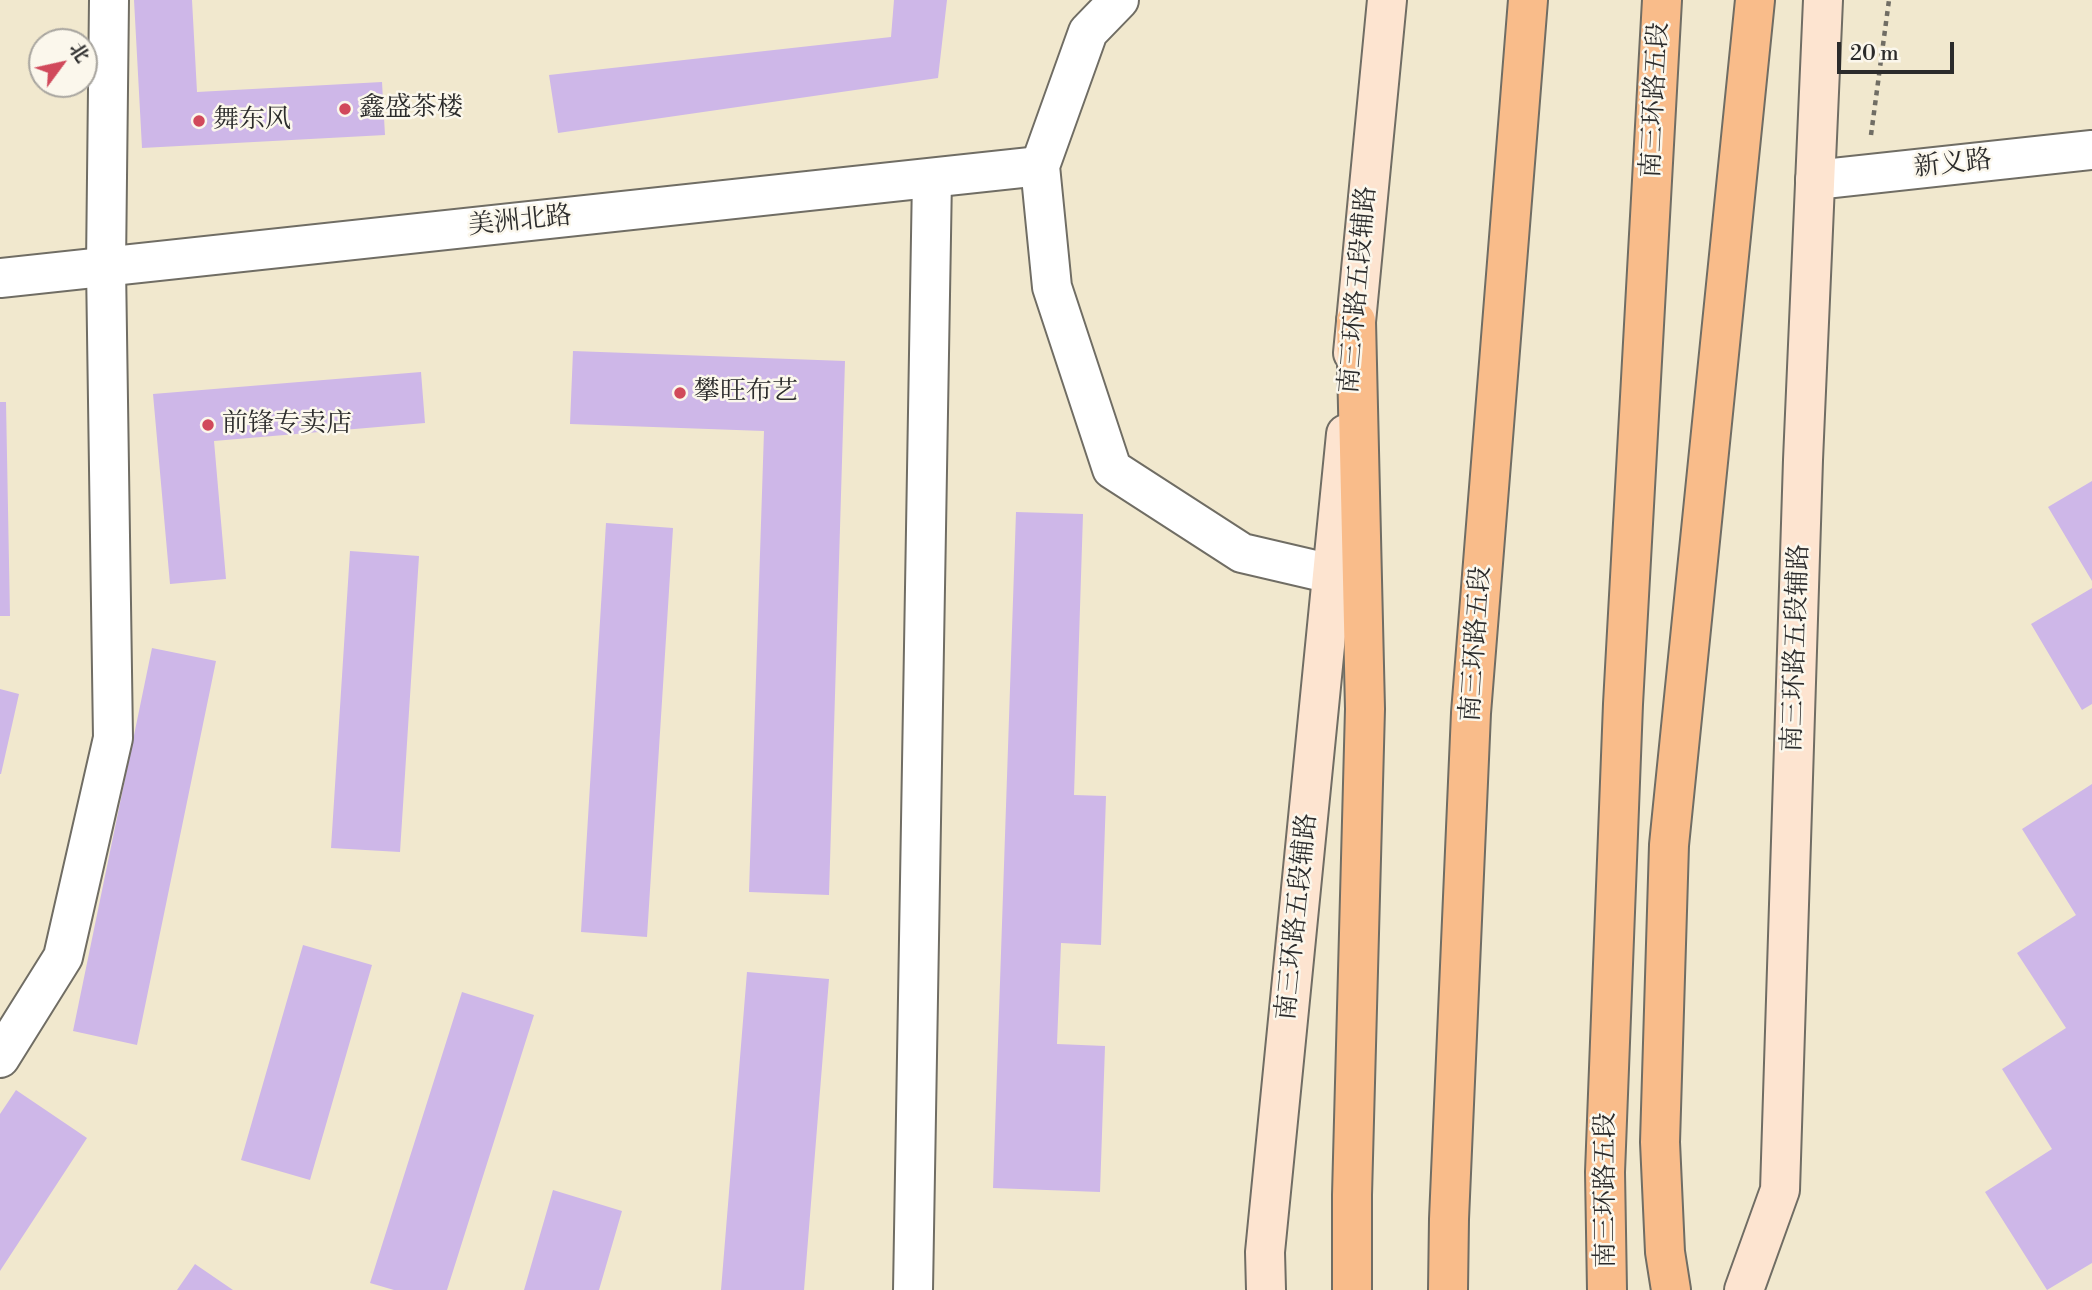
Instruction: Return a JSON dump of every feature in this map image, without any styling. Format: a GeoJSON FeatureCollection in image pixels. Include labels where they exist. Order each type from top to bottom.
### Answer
{"type":"FeatureCollection","features":[{"type":"Feature","properties":{"kind":"highway","name":"南三环路五段"},"geometry":{"type":"LineString","coordinates":[[1448,1290],[1449,1205],[1471,713],[1528,0]]}},
{"type":"Feature","properties":{"kind":"highway","name":"南三环路五段"},"geometry":{"type":"LineString","coordinates":[[1607,1290],[1605,1172],[1623,704],[1662,0]]}},
{"type":"Feature","properties":{"kind":"highway"},"geometry":{"type":"LineString","coordinates":[[1671,1290],[1665,1252],[1660,1142],[1669,845],[1755,0]]}},
{"type":"Feature","properties":{"kind":"highway"},"geometry":{"type":"LineString","coordinates":[[1352,1290],[1364,709],[1356,321]]}},
{"type":"Feature","properties":{"kind":"main road","name":"南三环路五段辅路"},"geometry":{"type":"LineString","coordinates":[[1266,1290],[1265,1252],[1387,0]]}},
{"type":"Feature","properties":{"kind":"main road","name":"南三环路五段辅路"},"geometry":{"type":"LineString","coordinates":[[1744,1290],[1780,1190],[1803,474],[1824,0]]}},
{"type":"Feature","properties":{"kind":"street"},"geometry":{"type":"LineString","coordinates":[[0,1058],[63,957],[113,738],[106,266],[109,0]]}},
{"type":"Feature","properties":{"kind":"street"},"geometry":{"type":"LineString","coordinates":[[1119,0],[1088,32],[1040,166],[1052,287],[1112,469],[1242,553],[1332,574]]}},
{"type":"Feature","properties":{"kind":"street","name":"新义路"},"geometry":{"type":"LineString","coordinates":[[1815,180],[2092,150]]}},
{"type":"Feature","properties":{"kind":"street","name":"美洲北路"},"geometry":{"type":"LineString","coordinates":[[0,278],[1040,166]]}},
{"type":"Feature","properties":{"kind":"street"},"geometry":{"type":"LineString","coordinates":[[913,1290],[932,178]]}},
{"type":"Feature","properties":{"kind":"path"},"geometry":{"type":"LineString","coordinates":[[1866,174],[1889,0]]}},
{"type":"Feature","properties":{"kind":"building"},"geometry":{"type":"Polygon","coordinates":[[[134,0],[192,0],[197,92],[382,82],[385,135],[142,148],[134,0]]]}},
{"type":"Feature","properties":{"kind":"building"},"geometry":{"type":"Polygon","coordinates":[[[894,0],[947,0],[938,78],[558,133],[549,75],[891,37],[894,0]]]}},
{"type":"Feature","properties":{"kind":"building"},"geometry":{"type":"Polygon","coordinates":[[[573,351],[845,361],[829,895],[749,892],[764,431],[570,424],[573,351]]]}},
{"type":"Feature","properties":{"kind":"building"},"geometry":{"type":"Polygon","coordinates":[[[421,372],[425,423],[214,441],[226,579],[170,584],[153,394],[421,372]]]}},
{"type":"Feature","properties":{"kind":"building"},"geometry":{"type":"Polygon","coordinates":[[[0,402],[6,402],[10,616],[0,616],[0,402]]]}},
{"type":"Feature","properties":{"kind":"building"},"geometry":{"type":"Polygon","coordinates":[[[2092,481],[2092,581],[2048,507],[2092,481]]]}},
{"type":"Feature","properties":{"kind":"building"},"geometry":{"type":"Polygon","coordinates":[[[1016,512],[1083,514],[1074,795],[1106,796],[1101,945],[1061,943],[1057,1044],[1105,1046],[1100,1192],[993,1188],[1016,512]]]}},
{"type":"Feature","properties":{"kind":"building"},"geometry":{"type":"Polygon","coordinates":[[[606,523],[673,528],[647,937],[581,932],[606,523]]]}},
{"type":"Feature","properties":{"kind":"building"},"geometry":{"type":"Polygon","coordinates":[[[350,551],[419,556],[400,852],[331,848],[350,551]]]}},
{"type":"Feature","properties":{"kind":"building"},"geometry":{"type":"Polygon","coordinates":[[[2092,588],[2092,704],[2082,710],[2031,624],[2092,588]]]}},
{"type":"Feature","properties":{"kind":"building"},"geometry":{"type":"Polygon","coordinates":[[[152,648],[216,661],[137,1045],[73,1031],[152,648]]]}},
{"type":"Feature","properties":{"kind":"building"},"geometry":{"type":"Polygon","coordinates":[[[0,689],[19,694],[1,774],[0,774],[0,689]]]}},
{"type":"Feature","properties":{"kind":"building"},"geometry":{"type":"Polygon","coordinates":[[[2092,784],[2092,1263],[2047,1290],[1985,1192],[2052,1149],[2002,1069],[2066,1028],[2017,953],[2076,915],[2022,829],[2092,784]]]}},
{"type":"Feature","properties":{"kind":"building"},"geometry":{"type":"Polygon","coordinates":[[[303,945],[372,965],[310,1180],[241,1160],[303,945]]]}},
{"type":"Feature","properties":{"kind":"building"},"geometry":{"type":"Polygon","coordinates":[[[747,972],[829,979],[804,1290],[721,1290],[747,972]]]}},
{"type":"Feature","properties":{"kind":"building"},"geometry":{"type":"Polygon","coordinates":[[[462,992],[534,1015],[447,1290],[394,1290],[370,1283],[462,992]]]}},
{"type":"Feature","properties":{"kind":"building"},"geometry":{"type":"Polygon","coordinates":[[[16,1090],[87,1138],[0,1271],[0,1114],[16,1090]]]}},
{"type":"Feature","properties":{"kind":"building"},"geometry":{"type":"Polygon","coordinates":[[[553,1190],[622,1211],[599,1290],[524,1290],[553,1190]]]}},
{"type":"Feature","properties":{"kind":"building"},"geometry":{"type":"Polygon","coordinates":[[[195,1264],[233,1290],[177,1290],[195,1264]]]}},
{"type":"Feature","properties":{"kind":"place","name":"鑫盛茶楼"},"geometry":{"type":"Point","coordinates":[345,109]}},
{"type":"Feature","properties":{"kind":"place","name":"舞东风"},"geometry":{"type":"Point","coordinates":[199,121]}},
{"type":"Feature","properties":{"kind":"place","name":"攀旺布艺"},"geometry":{"type":"Point","coordinates":[680,393]}},
{"type":"Feature","properties":{"kind":"place","name":"前锋专卖店"},"geometry":{"type":"Point","coordinates":[208,425]}}]}
